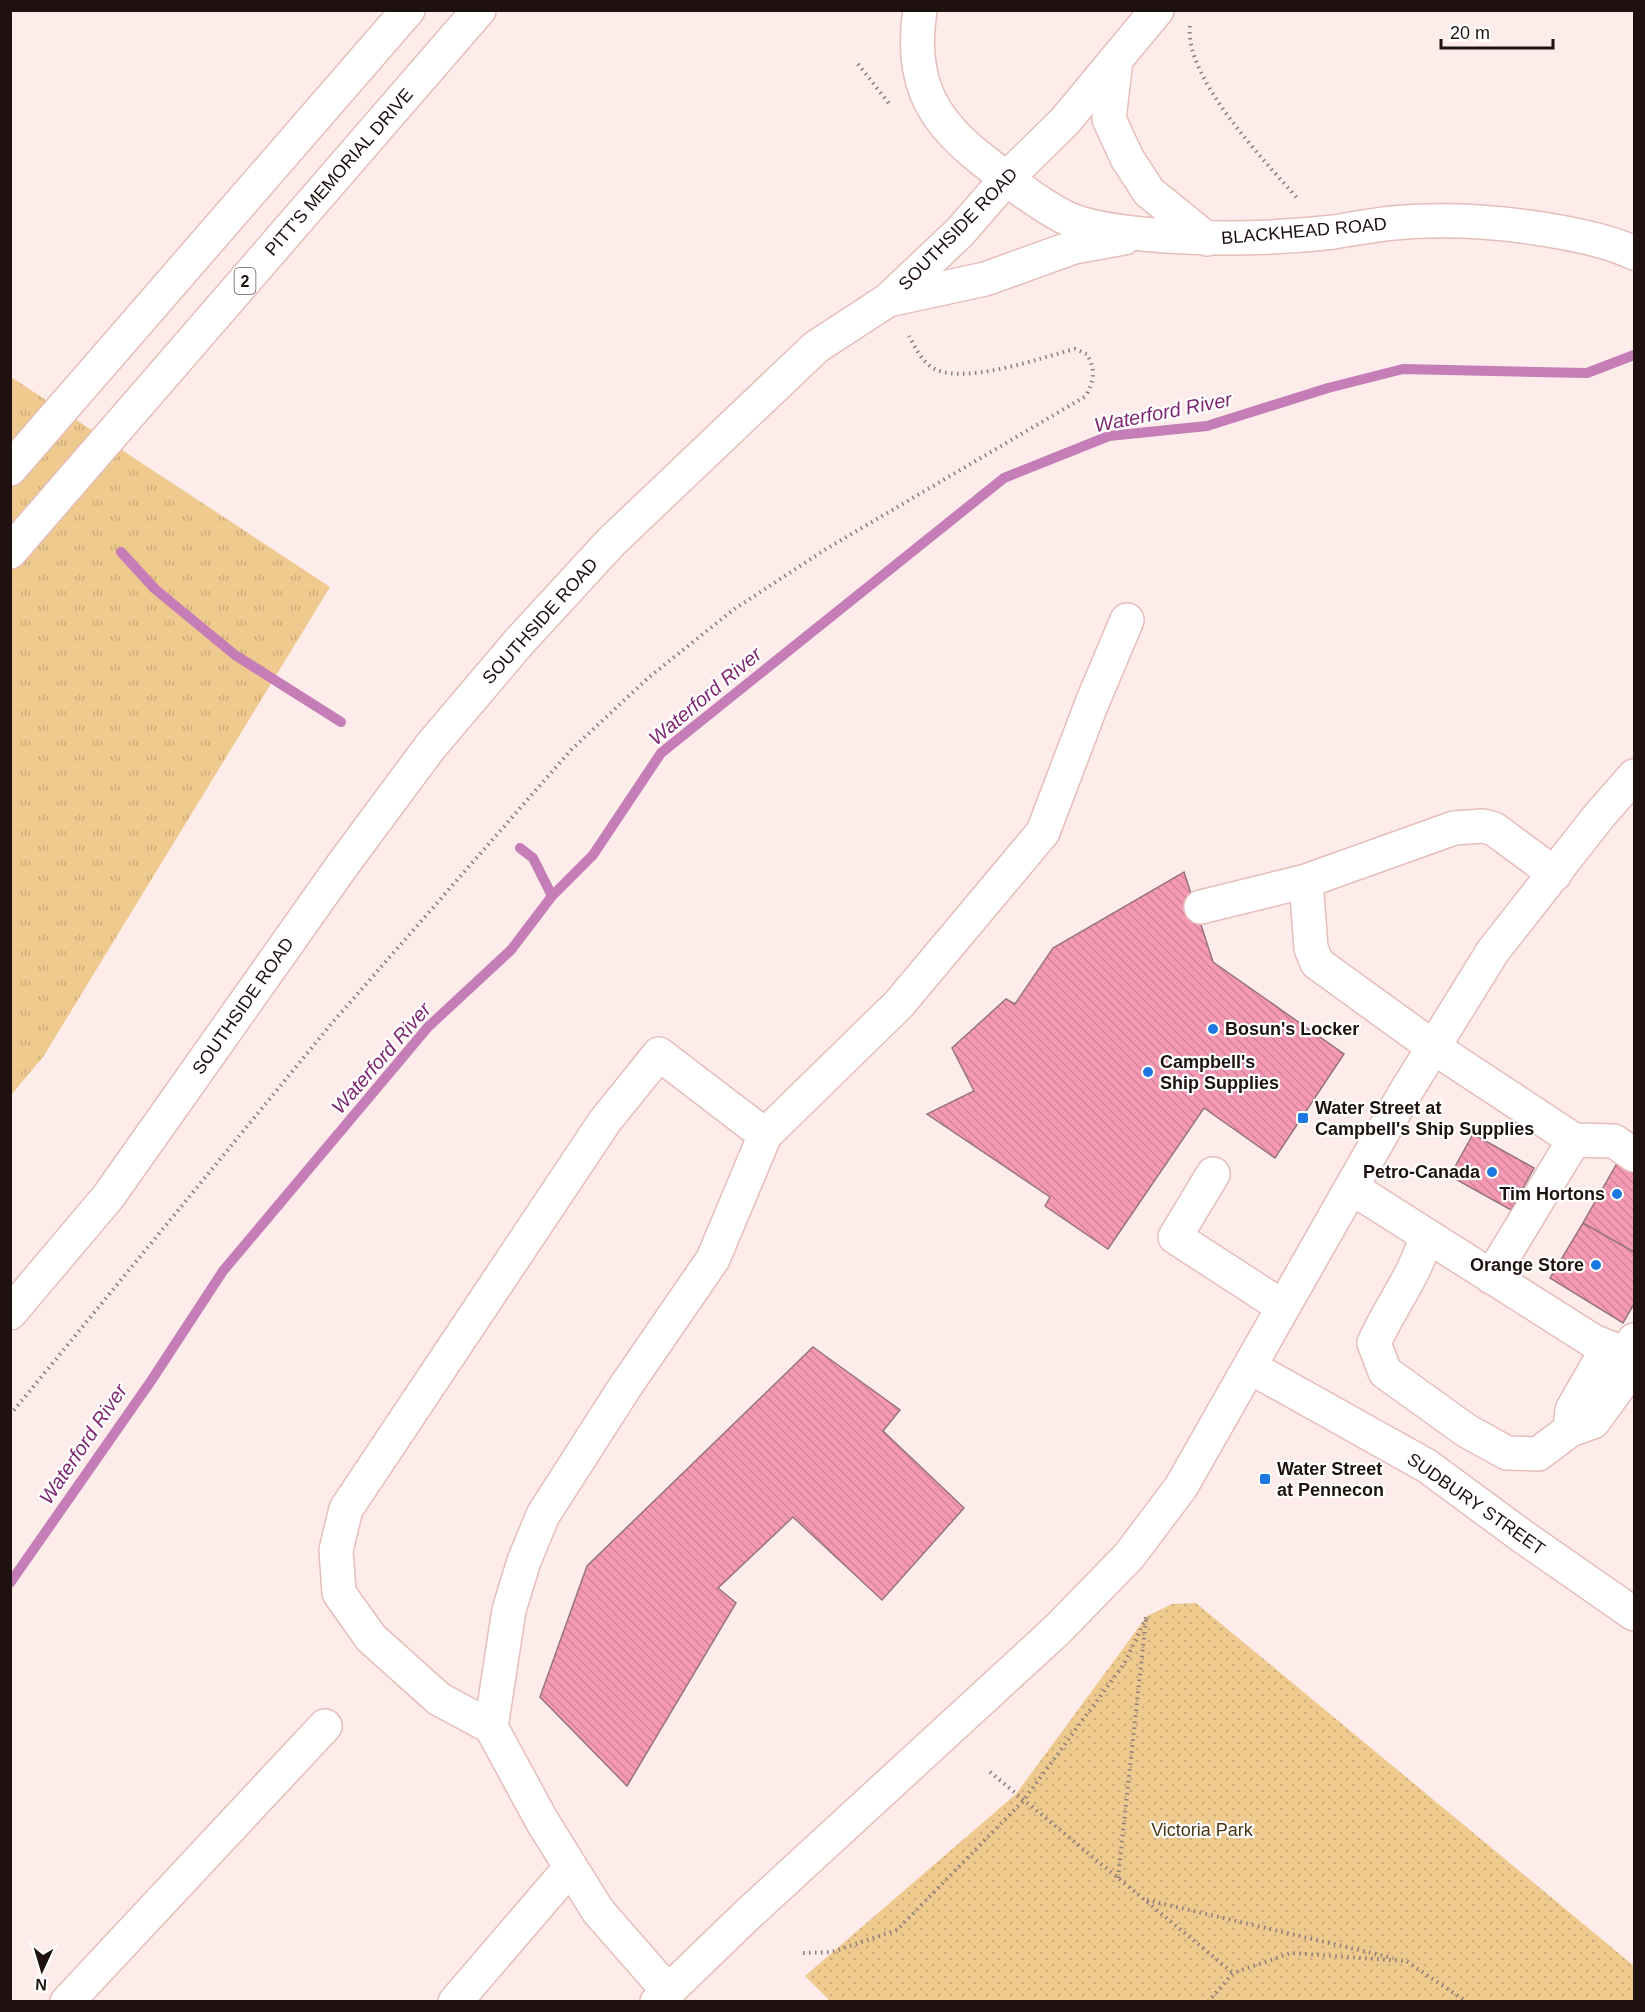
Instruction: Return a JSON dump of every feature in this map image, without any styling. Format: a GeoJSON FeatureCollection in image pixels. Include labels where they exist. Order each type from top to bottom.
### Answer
{"type":"FeatureCollection","features":[{"type":"Feature","properties":{"kind":"main road"},"geometry":{"type":"LineString","coordinates":[[10,469],[408,10]]}},
{"type":"Feature","properties":{"kind":"main road","name":"PITT'S MEMORIAL DRIVE"},"geometry":{"type":"LineString","coordinates":[[10,552],[479,10]]}},
{"type":"Feature","properties":{"kind":"main road","name":"BLACKHEAD ROAD"},"geometry":{"type":"LineString","coordinates":[[920,10],[916,35],[920,71],[927,99],[938,118],[961,143],[1006,179],[1066,218],[1147,235],[1206,239],[1315,233],[1393,223],[1474,222],[1540,228],[1630,251]]}},
{"type":"Feature","properties":{"kind":"main road","name":"SOUTHSIDE ROAD"},"geometry":{"type":"LineString","coordinates":[[10,1313],[108,1197],[344,863],[430,747],[519,642],[611,543],[816,347],[888,300],[960,232],[1006,179],[1065,121],[1157,10]]}},
{"type":"Feature","properties":{"kind":"main road"},"geometry":{"type":"LineString","coordinates":[[1116,60],[1109,119],[1127,158],[1149,192],[1206,239]]}},
{"type":"Feature","properties":{"kind":"main road"},"geometry":{"type":"LineString","coordinates":[[888,300],[986,279],[1074,247],[1147,235]]}},
{"type":"Feature","properties":{"kind":"main road"},"geometry":{"type":"LineString","coordinates":[[490,1727],[509,1610],[524,1561],[543,1515],[625,1387],[713,1258],[765,1136],[899,1004],[1043,832],[1092,703],[1127,620]]}},
{"type":"Feature","properties":{"kind":"main road"},"geometry":{"type":"LineString","coordinates":[[765,1136],[659,1054],[605,1120],[346,1509],[336,1550],[339,1593],[371,1638],[439,1699],[490,1727],[570,1868],[598,1911],[663,1996],[1057,1630],[1129,1556],[1181,1487],[1433,1047],[1493,951],[1599,816],[1635,776]]}},
{"type":"Feature","properties":{"kind":"main road"},"geometry":{"type":"LineString","coordinates":[[1201,907],[1306,881],[1454,828],[1470,826],[1494,828],[1555,874]]}},
{"type":"Feature","properties":{"kind":"main road"},"geometry":{"type":"LineString","coordinates":[[1306,881],[1311,948],[1317,963],[1433,1047],[1574,1140],[1614,1141],[1635,1155]]}},
{"type":"Feature","properties":{"kind":"main road"},"geometry":{"type":"LineString","coordinates":[[1491,1277],[1574,1140]]}},
{"type":"Feature","properties":{"kind":"main road"},"geometry":{"type":"LineString","coordinates":[[1213,1174],[1175,1237],[1283,1307]]}},
{"type":"Feature","properties":{"kind":"main road"},"geometry":{"type":"LineString","coordinates":[[1352,1188],[1593,1341],[1630,1347]]}},
{"type":"Feature","properties":{"kind":"main road"},"geometry":{"type":"LineString","coordinates":[[1426,1235],[1421,1258],[1388,1311],[1374,1343],[1385,1372],[1467,1431],[1507,1453],[1538,1454],[1570,1430],[1572,1410],[1600,1361],[1630,1347]]}},
{"type":"Feature","properties":{"kind":"main road","name":"SUDBURY STREET"},"geometry":{"type":"LineString","coordinates":[[1250,1367],[1427,1466],[1522,1536],[1635,1614]]}},
{"type":"Feature","properties":{"kind":"main road"},"geometry":{"type":"LineString","coordinates":[[67,2001],[325,1726]]}},
{"type":"Feature","properties":{"kind":"main road"},"geometry":{"type":"LineString","coordinates":[[455,2001],[570,1868]]}},
{"type":"Feature","properties":{"kind":"path"},"geometry":{"type":"LineString","coordinates":[[1191,19],[1189,37],[1201,75],[1232,121],[1299,200]]}},
{"type":"Feature","properties":{"kind":"path"},"geometry":{"type":"LineString","coordinates":[[10,1415],[332,1023],[571,750],[648,678],[733,610],[826,549],[1086,396],[1093,381],[1094,366],[1087,354],[1075,350],[976,373],[951,373],[932,368],[909,336]]}},
{"type":"Feature","properties":{"kind":"path"},"geometry":{"type":"LineString","coordinates":[[803,1953],[832,1952],[897,1930],[1023,1801],[1124,1664],[1147,1616],[1118,1878]]}},
{"type":"Feature","properties":{"kind":"path"},"geometry":{"type":"LineString","coordinates":[[990,1772],[1233,1973]]}},
{"type":"Feature","properties":{"kind":"path"},"geometry":{"type":"LineString","coordinates":[[1143,1899],[1406,1961],[1467,2001]]}},
{"type":"Feature","properties":{"kind":"path"},"geometry":{"type":"LineString","coordinates":[[1208,2001],[1233,1973],[1291,1953],[1406,1961]]}},
{"type":"Feature","properties":{"kind":"green space"},"geometry":{"type":"Polygon","coordinates":[[[11,377],[330,587],[43,1057],[11,1095],[11,377]]]}},
{"type":"Feature","properties":{"kind":"green space","name":"Victoria Park"},"geometry":{"type":"Polygon","coordinates":[[[1196,1603],[1634,1966],[1634,2001],[830,2001],[805,1976],[1016,1794],[1147,1616],[1172,1604],[1196,1603]]]}},
{"type":"Feature","properties":{"kind":"building","name":"Campbell's Ship Supplies"},"geometry":{"type":"Polygon","coordinates":[[[1184,872],[1213,962],[1344,1054],[1275,1158],[1204,1108],[1108,1249],[1045,1206],[1050,1197],[927,1114],[974,1091],[952,1048],[1006,999],[1015,1004],[1053,948],[1184,872]]]}},
{"type":"Feature","properties":{"kind":"building","name":"Petro-Canada"},"geometry":{"type":"Polygon","coordinates":[[[1473,1134],[1534,1168],[1511,1210],[1450,1176],[1473,1134]]]}},
{"type":"Feature","properties":{"kind":"building","name":"Tim Hortons"},"geometry":{"type":"Polygon","coordinates":[[[1620,1158],[1634,1166],[1634,1252],[1583,1223],[1620,1158]]]}},
{"type":"Feature","properties":{"kind":"building","name":"Orange Store"},"geometry":{"type":"Polygon","coordinates":[[[1583,1223],[1634,1252],[1634,1304],[1623,1323],[1550,1278],[1583,1223]]]}},
{"type":"Feature","properties":{"kind":"building"},"geometry":{"type":"Polygon","coordinates":[[[813,1347],[900,1410],[883,1431],[964,1508],[882,1600],[793,1517],[718,1588],[736,1603],[627,1786],[540,1697],[587,1566],[813,1347]]]}},
{"type":"Feature","properties":{"kind":"waterway","name":"Waterford River"},"geometry":{"type":"LineString","coordinates":[[10,1583],[151,1381],[223,1271],[428,1027],[511,950],[552,896],[593,855],[661,753],[1004,478],[1109,436],[1207,426],[1328,388],[1403,369],[1587,373],[1634,355]]}},
{"type":"Feature","properties":{"kind":"waterway"},"geometry":{"type":"LineString","coordinates":[[121,552],[155,589],[235,655],[341,722]]}},
{"type":"Feature","properties":{"kind":"waterway"},"geometry":{"type":"LineString","coordinates":[[520,848],[533,858],[552,896]]}},
{"type":"Feature","properties":{"kind":"place","name":"Bosun's Locker"},"geometry":{"type":"Point","coordinates":[1213,1029]}},
{"type":"Feature","properties":{"kind":"place","name":"Campbell's Ship Supplies"},"geometry":{"type":"Point","coordinates":[1148,1072]}},
{"type":"Feature","properties":{"kind":"place","name":"Water Street at Campbell's Ship Supplies"},"geometry":{"type":"Point","coordinates":[1303,1118]}},
{"type":"Feature","properties":{"kind":"place","name":"Petro-Canada"},"geometry":{"type":"Point","coordinates":[1492,1172]}},
{"type":"Feature","properties":{"kind":"place","name":"Tim Hortons"},"geometry":{"type":"Point","coordinates":[1617,1194]}},
{"type":"Feature","properties":{"kind":"place","name":"Orange Store"},"geometry":{"type":"Point","coordinates":[1596,1265]}},
{"type":"Feature","properties":{"kind":"place","name":"Water Street at Pennecon"},"geometry":{"type":"Point","coordinates":[1265,1479]}}]}
